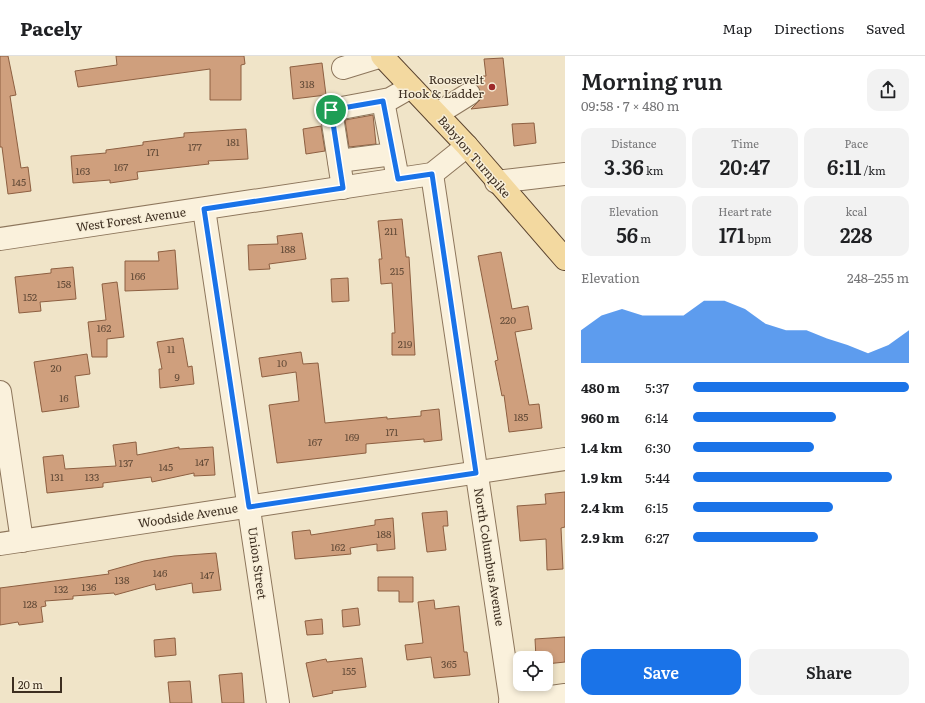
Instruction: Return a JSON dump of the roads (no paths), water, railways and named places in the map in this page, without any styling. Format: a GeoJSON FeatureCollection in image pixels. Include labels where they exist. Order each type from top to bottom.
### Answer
{"type":"FeatureCollection","features":[{"type":"Feature","properties":{"kind":"main road","name":"Babylon Turnpike"},"geometry":{"type":"LineString","coordinates":[[382,56],[467,146],[496,182],[565,259]]}},
{"type":"Feature","properties":{"kind":"street"},"geometry":{"type":"LineString","coordinates":[[343,68],[382,56]]}},
{"type":"Feature","properties":{"kind":"street"},"geometry":{"type":"LineString","coordinates":[[398,179],[385,110],[390,99],[411,86]]}},
{"type":"Feature","properties":{"kind":"street"},"geometry":{"type":"LineString","coordinates":[[436,114],[470,94]]}},
{"type":"Feature","properties":{"kind":"street"},"geometry":{"type":"LineString","coordinates":[[343,188],[331,110],[385,110]]}},
{"type":"Feature","properties":{"kind":"street"},"geometry":{"type":"LineString","coordinates":[[432,174],[467,146]]}},
{"type":"Feature","properties":{"kind":"street"},"geometry":{"type":"LineString","coordinates":[[339,161],[393,154]]}},
{"type":"Feature","properties":{"kind":"street","name":"West Forest Avenue"},"geometry":{"type":"LineString","coordinates":[[0,239],[432,174]]}},
{"type":"Feature","properties":{"kind":"street","name":"North Columbus Avenue"},"geometry":{"type":"LineString","coordinates":[[432,174],[510,703]]}},
{"type":"Feature","properties":{"kind":"street"},"geometry":{"type":"LineString","coordinates":[[496,182],[565,174]]}},
{"type":"Feature","properties":{"kind":"street","name":"Union Street"},"geometry":{"type":"LineString","coordinates":[[204,209],[278,703]]}},
{"type":"Feature","properties":{"kind":"street"},"geometry":{"type":"LineString","coordinates":[[0,392],[22,541]]}},
{"type":"Feature","properties":{"kind":"street","name":"Woodside Avenue"},"geometry":{"type":"LineString","coordinates":[[0,544],[565,459]]}},
{"type":"Feature","properties":{"kind":"street"},"geometry":{"type":"LineString","coordinates":[[510,703],[565,695]]}},
{"type":"Feature","properties":{"kind":"place","name":"Roosevelt Hook & Ladder"},"geometry":{"type":"Point","coordinates":[492,87]}}]}
